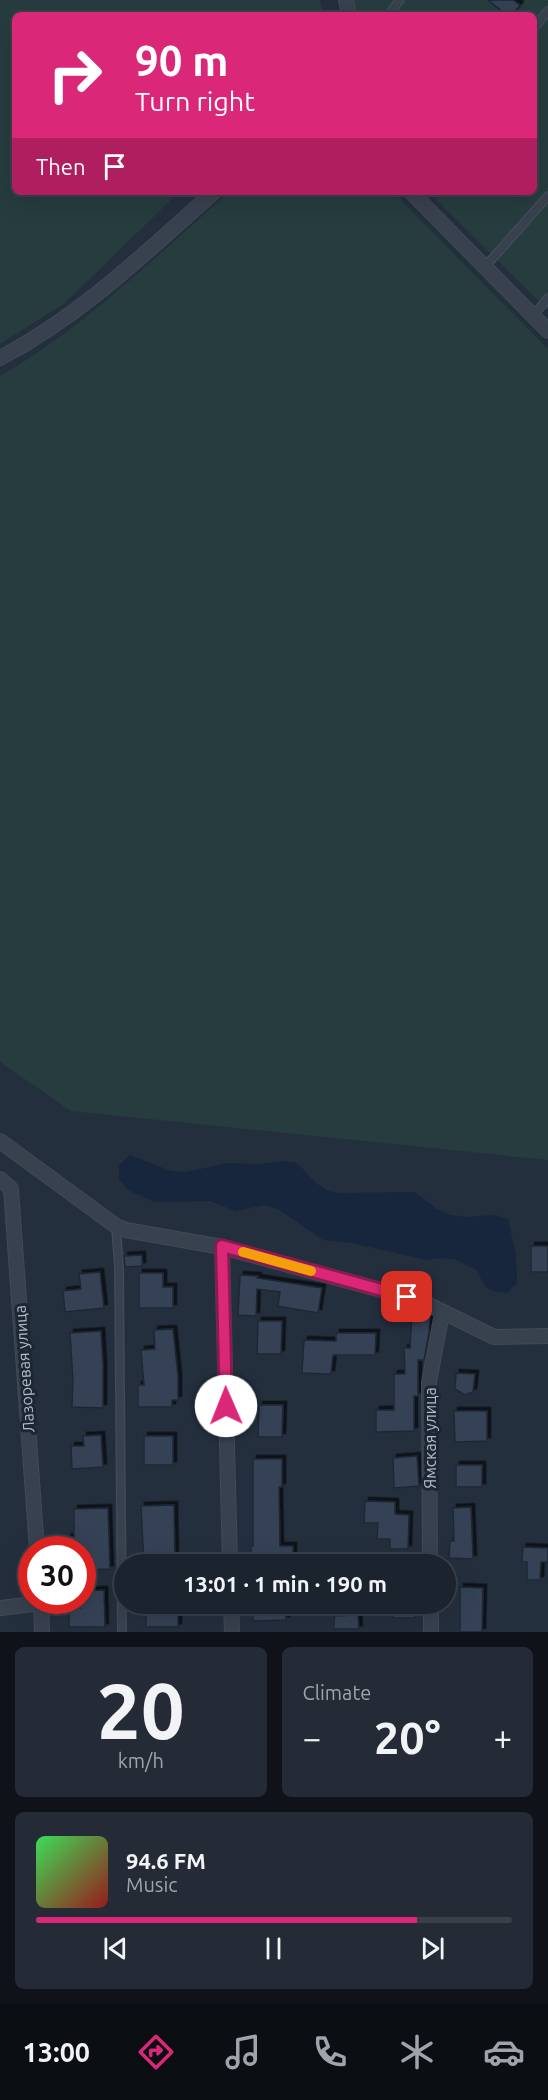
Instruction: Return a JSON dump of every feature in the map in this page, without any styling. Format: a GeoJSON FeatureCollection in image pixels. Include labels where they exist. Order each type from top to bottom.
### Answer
{"type":"FeatureCollection","features":[{"type":"Feature","properties":{"kind":"street"},"geometry":{"type":"LineString","coordinates":[[0,358],[88,303],[211,195]]}},
{"type":"Feature","properties":{"kind":"street"},"geometry":{"type":"LineString","coordinates":[[414,195],[548,331]]}},
{"type":"Feature","properties":{"kind":"street"},"geometry":{"type":"LineString","coordinates":[[0,1140],[116,1226],[126,1230],[222,1246],[407,1297],[494,1337],[548,1336]]}},
{"type":"Feature","properties":{"kind":"street","name":"Лазоревая улица"},"geometry":{"type":"LineString","coordinates":[[0,1179],[11,1189],[36,1536]]}},
{"type":"Feature","properties":{"kind":"street"},"geometry":{"type":"LineString","coordinates":[[222,1246],[230,1554]]}},
{"type":"Feature","properties":{"kind":"street","name":"Ямская улица"},"geometry":{"type":"LineString","coordinates":[[430,1554],[429,1382],[442,1312]]}},
{"type":"Feature","properties":{"kind":"street"},"geometry":{"type":"LineString","coordinates":[[0,1608],[18,1605]]}},
{"type":"Feature","properties":{"kind":"street"},"geometry":{"type":"LineString","coordinates":[[41,1614],[42,1632]]}},
{"type":"Feature","properties":{"kind":"street"},"geometry":{"type":"LineString","coordinates":[[231,1614],[232,1632]]}},
{"type":"Feature","properties":{"kind":"street"},"geometry":{"type":"LineString","coordinates":[[431,1614],[431,1632]]}},
{"type":"Feature","properties":{"kind":"lane"},"geometry":{"type":"LineString","coordinates":[[390,12],[400,0]]}},
{"type":"Feature","properties":{"kind":"lane"},"geometry":{"type":"LineString","coordinates":[[537,24],[548,11]]}},
{"type":"Feature","properties":{"kind":"lane"},"geometry":{"type":"LineString","coordinates":[[484,268],[548,196]]}},
{"type":"Feature","properties":{"kind":"lane"},"geometry":{"type":"LineString","coordinates":[[533,316],[548,298]]}},
{"type":"Feature","properties":{"kind":"lane"},"geometry":{"type":"LineString","coordinates":[[116,1226],[119,1268],[122,1632]]}},
{"type":"Feature","properties":{"kind":"green space"},"geometry":{"type":"Polygon","coordinates":[[[0,0],[320,0],[322,12],[12,12],[12,195],[176,195],[65,303],[0,344],[0,0]]]}},
{"type":"Feature","properties":{"kind":"green space"},"geometry":{"type":"Polygon","coordinates":[[[353,0],[548,0],[548,310],[431,195],[537,195],[537,12],[355,12],[353,0]]]}},
{"type":"Feature","properties":{"kind":"green space"},"geometry":{"type":"Polygon","coordinates":[[[226,195],[396,195],[548,349],[548,1160],[71,1111],[0,1062],[0,376],[90,314],[226,195]]]}},
{"type":"Feature","properties":{"kind":"water"},"geometry":{"type":"Polygon","coordinates":[[[130,1155],[171,1171],[186,1172],[228,1163],[259,1164],[283,1161],[297,1163],[316,1183],[328,1191],[341,1193],[414,1192],[437,1209],[450,1215],[466,1217],[494,1215],[508,1219],[516,1255],[517,1283],[507,1293],[495,1291],[482,1282],[478,1271],[454,1259],[426,1260],[352,1243],[323,1240],[278,1209],[264,1205],[236,1211],[210,1201],[155,1202],[128,1190],[119,1179],[119,1165],[130,1155]]]}},
{"type":"Feature","properties":{"kind":"building"},"geometry":{"type":"Polygon","coordinates":[[[488,0],[513,0],[520,5],[514,12],[503,12],[488,0]]]}},
{"type":"Feature","properties":{"kind":"building"},"geometry":{"type":"Polygon","coordinates":[[[531,1246],[548,1246],[548,1272],[531,1272],[531,1246]]]}},
{"type":"Feature","properties":{"kind":"building"},"geometry":{"type":"Polygon","coordinates":[[[142,1255],[142,1266],[125,1267],[124,1256],[142,1255]]]}},
{"type":"Feature","properties":{"kind":"building"},"geometry":{"type":"Polygon","coordinates":[[[100,1272],[104,1308],[65,1312],[63,1291],[81,1289],[79,1274],[100,1272]]]}},
{"type":"Feature","properties":{"kind":"building"},"geometry":{"type":"Polygon","coordinates":[[[139,1273],[163,1273],[163,1287],[173,1287],[173,1308],[139,1308],[139,1273]]]}},
{"type":"Feature","properties":{"kind":"building"},"geometry":{"type":"Polygon","coordinates":[[[240,1275],[258,1276],[257,1278],[322,1288],[318,1313],[278,1306],[280,1292],[257,1289],[256,1316],[238,1315],[240,1275]]]}},
{"type":"Feature","properties":{"kind":"building"},"geometry":{"type":"Polygon","coordinates":[[[412,1314],[430,1315],[424,1360],[418,1360],[418,1396],[414,1396],[414,1431],[376,1432],[376,1410],[394,1410],[394,1374],[405,1374],[404,1348],[410,1348],[412,1314]]]}},
{"type":"Feature","properties":{"kind":"building"},"geometry":{"type":"Polygon","coordinates":[[[258,1321],[282,1321],[281,1354],[257,1354],[258,1321]]]}},
{"type":"Feature","properties":{"kind":"building"},"geometry":{"type":"Polygon","coordinates":[[[173,1329],[178,1400],[172,1400],[172,1407],[138,1407],[138,1385],[144,1385],[141,1350],[155,1349],[154,1330],[173,1329]]]}},
{"type":"Feature","properties":{"kind":"building"},"geometry":{"type":"Polygon","coordinates":[[[101,1331],[103,1408],[72,1407],[70,1333],[101,1331]]]}},
{"type":"Feature","properties":{"kind":"building"},"geometry":{"type":"Polygon","coordinates":[[[336,1333],[376,1333],[375,1355],[333,1355],[331,1374],[302,1373],[304,1340],[336,1341],[336,1333]]]}},
{"type":"Feature","properties":{"kind":"building"},"geometry":{"type":"Polygon","coordinates":[[[456,1373],[475,1374],[473,1392],[465,1395],[455,1389],[456,1373]]]}},
{"type":"Feature","properties":{"kind":"building"},"geometry":{"type":"Polygon","coordinates":[[[259,1405],[283,1405],[282,1437],[258,1437],[259,1405]]]}},
{"type":"Feature","properties":{"kind":"building"},"geometry":{"type":"Polygon","coordinates":[[[454,1411],[487,1411],[487,1441],[455,1442],[454,1411]]]}},
{"type":"Feature","properties":{"kind":"building"},"geometry":{"type":"Polygon","coordinates":[[[101,1435],[103,1467],[72,1469],[71,1446],[84,1446],[83,1436],[101,1435]]]}},
{"type":"Feature","properties":{"kind":"building"},"geometry":{"type":"Polygon","coordinates":[[[144,1436],[173,1436],[173,1465],[144,1465],[144,1436]]]}},
{"type":"Feature","properties":{"kind":"building"},"geometry":{"type":"Polygon","coordinates":[[[417,1456],[419,1486],[394,1488],[393,1458],[417,1456]]]}},
{"type":"Feature","properties":{"kind":"building"},"geometry":{"type":"Polygon","coordinates":[[[253,1459],[282,1459],[282,1487],[279,1487],[280,1546],[293,1546],[293,1554],[251,1554],[251,1546],[253,1546],[253,1459]]]}},
{"type":"Feature","properties":{"kind":"building"},"geometry":{"type":"Polygon","coordinates":[[[456,1465],[482,1465],[482,1487],[456,1487],[456,1465]]]}},
{"type":"Feature","properties":{"kind":"building"},"geometry":{"type":"Polygon","coordinates":[[[365,1501],[395,1502],[395,1514],[409,1515],[408,1549],[390,1549],[390,1539],[377,1539],[378,1523],[364,1523],[365,1501]]]}},
{"type":"Feature","properties":{"kind":"building"},"geometry":{"type":"Polygon","coordinates":[[[174,1505],[175,1554],[143,1554],[141,1506],[174,1505]]]}},
{"type":"Feature","properties":{"kind":"building"},"geometry":{"type":"Polygon","coordinates":[[[471,1507],[473,1559],[456,1558],[456,1554],[449,1554],[450,1541],[454,1541],[453,1508],[471,1507]]]}},
{"type":"Feature","properties":{"kind":"building"},"geometry":{"type":"Polygon","coordinates":[[[108,1508],[110,1569],[96,1570],[96,1536],[74,1536],[74,1509],[108,1508]]]}},
{"type":"Feature","properties":{"kind":"building"},"geometry":{"type":"Polygon","coordinates":[[[523,1547],[548,1548],[548,1562],[541,1562],[540,1580],[527,1580],[527,1562],[522,1562],[523,1547]]]}},
{"type":"Feature","properties":{"kind":"building"},"geometry":{"type":"Polygon","coordinates":[[[460,1587],[483,1588],[482,1632],[460,1632],[460,1587]]]}},
{"type":"Feature","properties":{"kind":"building"},"geometry":{"type":"Polygon","coordinates":[[[96,1590],[104,1590],[105,1627],[69,1627],[69,1614],[96,1614],[96,1590]]]}},
{"type":"Feature","properties":{"kind":"building"},"geometry":{"type":"Polygon","coordinates":[[[146,1614],[178,1614],[178,1627],[146,1627],[146,1614]]]}},
{"type":"Feature","properties":{"kind":"building"},"geometry":{"type":"Polygon","coordinates":[[[253,1614],[286,1614],[286,1620],[253,1621],[253,1614]]]}},
{"type":"Feature","properties":{"kind":"building"},"geometry":{"type":"Polygon","coordinates":[[[393,1614],[415,1614],[415,1618],[393,1618],[393,1614]]]}},
{"type":"Feature","properties":{"kind":"building"},"geometry":{"type":"Polygon","coordinates":[[[358,1615],[359,1629],[334,1629],[334,1616],[358,1615]]]}},
{"type":"Feature","properties":{"kind":"slow traffic"},"geometry":{"type":"LineString","coordinates":[[243,1252],[311,1271]]}},
{"type":"Feature","properties":{"kind":"route"},"geometry":{"type":"LineString","coordinates":[[226,1406],[222,1246],[407,1297]]}}]}
